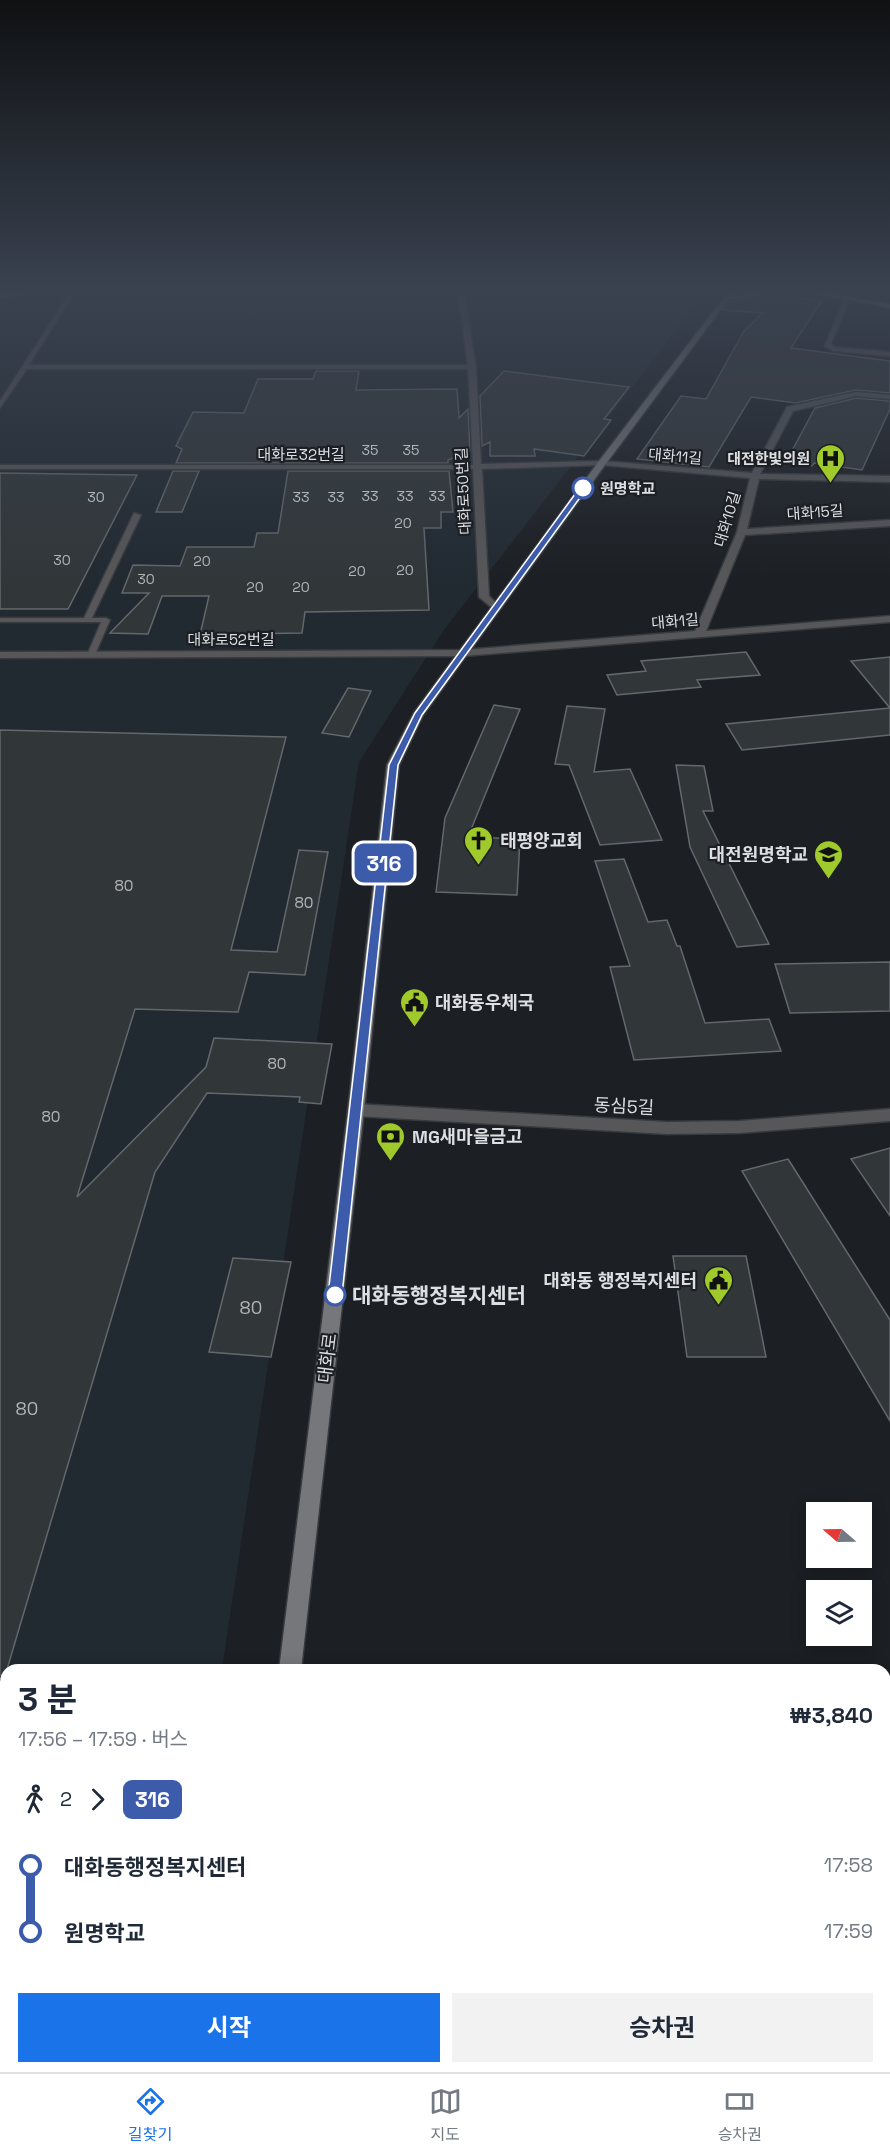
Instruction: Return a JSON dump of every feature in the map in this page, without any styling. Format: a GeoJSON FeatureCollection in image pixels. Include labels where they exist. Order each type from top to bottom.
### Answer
{"type":"FeatureCollection","features":[{"type":"Feature","properties":{"kind":"main road","name":"대화로"},"geometry":{"type":"LineString","coordinates":[[291,1664],[356,1110],[393,765],[418,715],[658,389]]}},
{"type":"Feature","properties":{"kind":"street","name":"대화로50번길"},"geometry":{"type":"LineString","coordinates":[[473,389],[484,597],[496,608]]}},
{"type":"Feature","properties":{"kind":"street","name":"대화10길"},"geometry":{"type":"LineString","coordinates":[[699,634],[742,532],[755,476],[790,410],[856,394],[890,397]]}},
{"type":"Feature","properties":{"kind":"street","name":"대화로32번길"},"geometry":{"type":"LineString","coordinates":[[0,467],[476,467],[602,463]]}},
{"type":"Feature","properties":{"kind":"street","name":"대화11길"},"geometry":{"type":"LineString","coordinates":[[602,463],[755,476],[890,479]]}},
{"type":"Feature","properties":{"kind":"street","name":"대화15길"},"geometry":{"type":"LineString","coordinates":[[742,532],[890,523]]}},
{"type":"Feature","properties":{"kind":"street","name":"대화1길"},"geometry":{"type":"LineString","coordinates":[[463,654],[890,619]]}},
{"type":"Feature","properties":{"kind":"street","name":"대화로52번길"},"geometry":{"type":"LineString","coordinates":[[0,655],[463,654]]}},
{"type":"Feature","properties":{"kind":"street","name":"동심5길"},"geometry":{"type":"LineString","coordinates":[[356,1110],[667,1128],[740,1127],[890,1115]]}},
{"type":"Feature","properties":{"kind":"lane"},"geometry":{"type":"LineString","coordinates":[[0,406],[12,389]]}},
{"type":"Feature","properties":{"kind":"lane"},"geometry":{"type":"LineString","coordinates":[[87,620],[137,515]]}},
{"type":"Feature","properties":{"kind":"lane"},"geometry":{"type":"LineString","coordinates":[[0,620],[106,620],[91,655]]}},
{"type":"Feature","properties":{"kind":"shaded area"},"geometry":{"type":"Polygon","coordinates":[[[0,389],[631,389],[444,630],[359,762],[223,1664],[0,1664],[0,389]]]}},
{"type":"Feature","properties":{"kind":"building"},"geometry":{"type":"Polygon","coordinates":[[[254,389],[457,389],[459,418],[468,409],[470,451],[448,460],[448,463],[176,463],[182,449],[176,446],[193,412],[244,413],[254,389]]]}},
{"type":"Feature","properties":{"kind":"building"},"geometry":{"type":"Polygon","coordinates":[[[487,389],[628,389],[604,419],[611,420],[584,456],[534,449],[535,456],[490,456],[490,442],[482,446],[480,396],[487,389]]]}},
{"type":"Feature","properties":{"kind":"building"},"geometry":{"type":"Polygon","coordinates":[[[712,389],[890,389],[890,393],[856,390],[796,403],[751,397],[709,467],[637,459],[681,396],[706,399],[712,389]]]}},
{"type":"Feature","properties":{"kind":"building"},"geometry":{"type":"Polygon","coordinates":[[[856,398],[890,401],[890,409],[862,470],[814,463],[812,466],[786,462],[815,408],[856,398]]]}},
{"type":"Feature","properties":{"kind":"building"},"geometry":{"type":"Polygon","coordinates":[[[173,471],[199,471],[182,512],[156,512],[173,471]]]}},
{"type":"Feature","properties":{"kind":"building"},"geometry":{"type":"Polygon","coordinates":[[[288,471],[449,471],[453,512],[441,512],[441,528],[424,528],[429,610],[305,612],[302,633],[235,634],[234,638],[199,639],[209,596],[162,596],[148,634],[110,633],[149,593],[122,593],[133,565],[180,566],[187,547],[254,547],[257,533],[278,533],[288,471]]]}},
{"type":"Feature","properties":{"kind":"building"},"geometry":{"type":"Polygon","coordinates":[[[0,473],[137,475],[68,609],[0,609],[0,473]]]}},
{"type":"Feature","properties":{"kind":"building"},"geometry":{"type":"Polygon","coordinates":[[[746,652],[760,675],[697,680],[701,687],[617,695],[607,675],[646,671],[641,661],[746,652]]]}},
{"type":"Feature","properties":{"kind":"building"},"geometry":{"type":"Polygon","coordinates":[[[890,657],[890,708],[851,661],[890,657]]]}},
{"type":"Feature","properties":{"kind":"building"},"geometry":{"type":"Polygon","coordinates":[[[348,688],[371,691],[349,737],[322,733],[348,688]]]}},
{"type":"Feature","properties":{"kind":"building"},"geometry":{"type":"Polygon","coordinates":[[[494,705],[520,709],[468,837],[520,839],[517,895],[436,892],[445,818],[494,705]]]}},
{"type":"Feature","properties":{"kind":"building"},"geometry":{"type":"Polygon","coordinates":[[[567,706],[605,709],[594,772],[630,769],[662,840],[600,845],[569,765],[555,764],[567,706]]]}},
{"type":"Feature","properties":{"kind":"building"},"geometry":{"type":"Polygon","coordinates":[[[890,708],[890,735],[742,750],[726,724],[890,708]]]}},
{"type":"Feature","properties":{"kind":"building"},"geometry":{"type":"Polygon","coordinates":[[[0,730],[286,737],[231,950],[277,952],[299,850],[328,852],[305,975],[249,972],[238,1012],[135,1009],[77,1197],[206,1067],[214,1038],[332,1044],[321,1104],[299,1102],[300,1097],[207,1093],[155,1172],[9,1664],[0,1664],[0,730]]]}},
{"type":"Feature","properties":{"kind":"building"},"geometry":{"type":"Polygon","coordinates":[[[676,765],[704,766],[713,811],[703,811],[769,944],[737,947],[690,847],[676,765]]]}},
{"type":"Feature","properties":{"kind":"building"},"geometry":{"type":"Polygon","coordinates":[[[624,859],[648,922],[667,920],[677,946],[680,946],[705,1023],[769,1019],[781,1051],[634,1060],[610,967],[630,966],[595,861],[624,859]]]}},
{"type":"Feature","properties":{"kind":"building"},"geometry":{"type":"Polygon","coordinates":[[[890,962],[890,1011],[790,1013],[775,964],[890,962]]]}},
{"type":"Feature","properties":{"kind":"building"},"geometry":{"type":"Polygon","coordinates":[[[890,1148],[890,1216],[851,1159],[890,1148]]]}},
{"type":"Feature","properties":{"kind":"building"},"geometry":{"type":"Polygon","coordinates":[[[788,1159],[890,1320],[890,1421],[742,1171],[788,1159]]]}},
{"type":"Feature","properties":{"kind":"building","name":"대화동 행정복지센터"},"geometry":{"type":"Polygon","coordinates":[[[673,1256],[746,1256],[766,1357],[687,1357],[673,1256]]]}},
{"type":"Feature","properties":{"kind":"building"},"geometry":{"type":"Polygon","coordinates":[[[233,1258],[291,1262],[271,1357],[209,1352],[233,1258]]]}},
{"type":"Feature","properties":{"kind":"bus line","name":"316"},"geometry":{"type":"LineString","coordinates":[[335,1295],[385,857],[393,765],[418,715],[583,488]]}},
{"type":"Feature","properties":{"kind":"place","name":"대전한빛의원"},"geometry":{"type":"Point","coordinates":[831,484]}},
{"type":"Feature","properties":{"kind":"place","name":"원명학교"},"geometry":{"type":"Point","coordinates":[583,488]}},
{"type":"Feature","properties":{"kind":"place","name":"태평양교회"},"geometry":{"type":"Point","coordinates":[479,866]}},
{"type":"Feature","properties":{"kind":"place","name":"대전원명학교"},"geometry":{"type":"Point","coordinates":[829,880]}},
{"type":"Feature","properties":{"kind":"place","name":"대화동우체국"},"geometry":{"type":"Point","coordinates":[414,1028]}},
{"type":"Feature","properties":{"kind":"place","name":"MG새마을금고"},"geometry":{"type":"Point","coordinates":[391,1162]}},
{"type":"Feature","properties":{"kind":"place","name":"대화동행정복지센터"},"geometry":{"type":"Point","coordinates":[335,1295]}},
{"type":"Feature","properties":{"kind":"place","name":"대화동 행정복지센터"},"geometry":{"type":"Point","coordinates":[718,1306]}}]}
